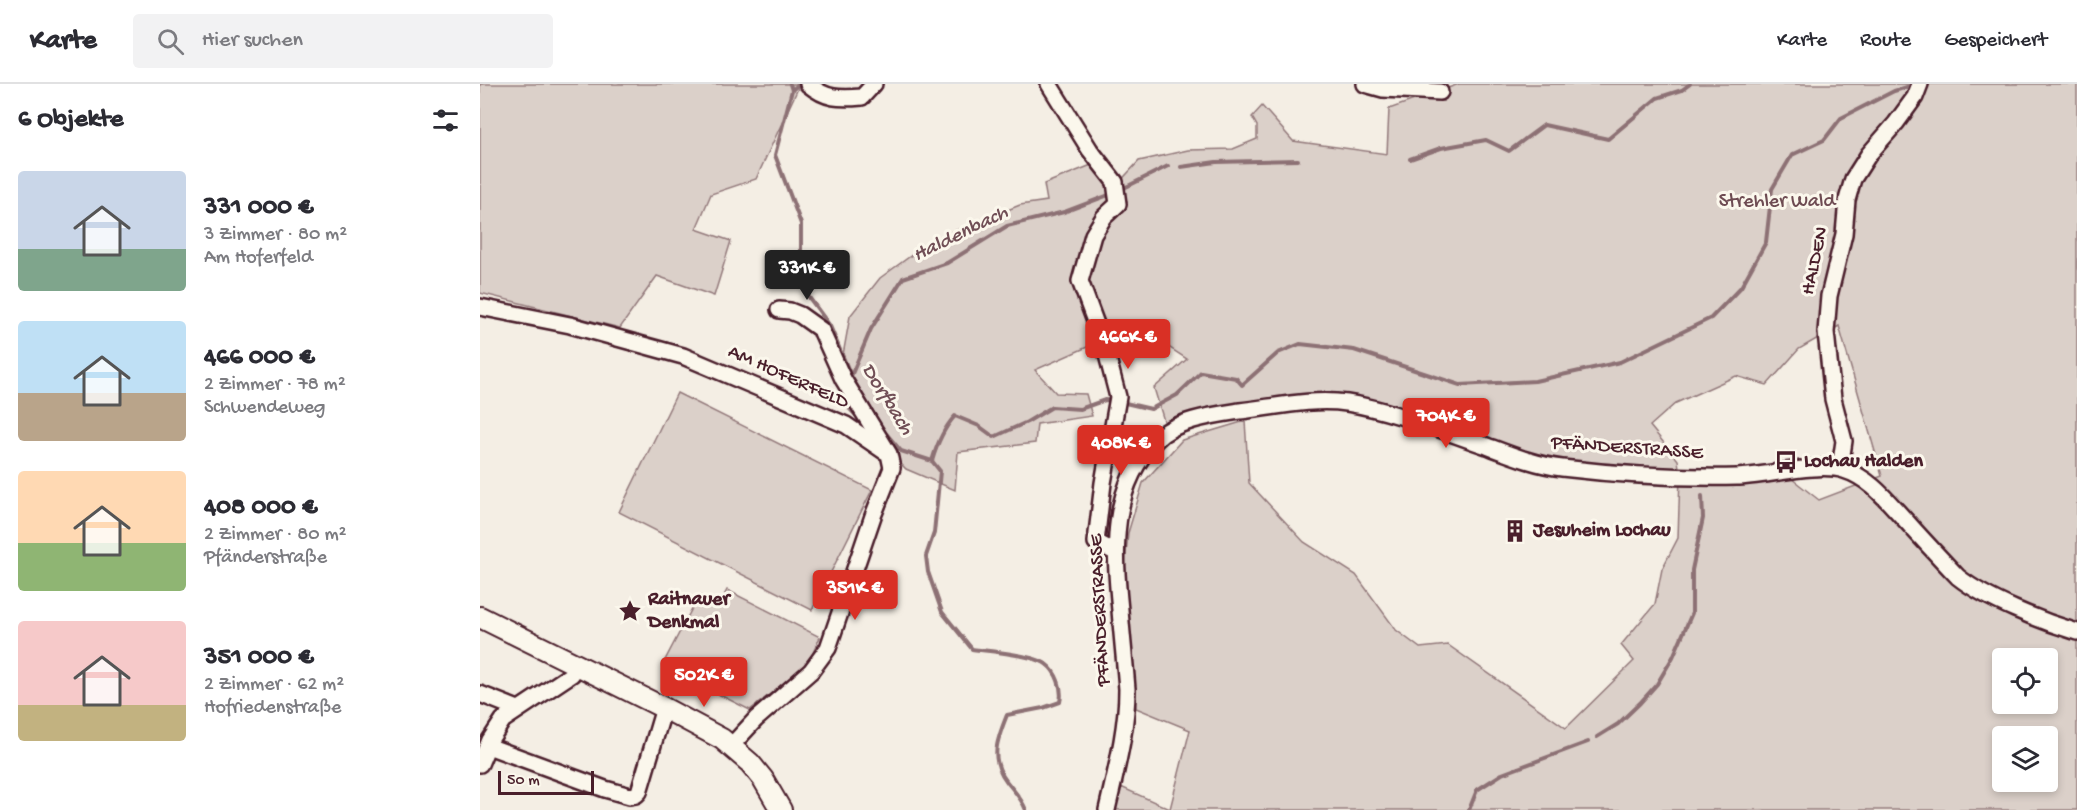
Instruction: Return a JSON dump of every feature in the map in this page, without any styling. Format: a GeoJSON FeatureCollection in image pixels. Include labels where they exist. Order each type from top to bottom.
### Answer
{"type":"FeatureCollection","features":[{"type":"Feature","properties":{"kind":"main road"},"geometry":{"type":"LineString","coordinates":[[480,617],[708,731],[731,746],[750,763],[763,779],[781,810]]}},
{"type":"Feature","properties":{"kind":"street"},"geometry":{"type":"LineString","coordinates":[[808,85],[825,96],[847,99],[862,97],[874,84]]}},
{"type":"Feature","properties":{"kind":"street"},"geometry":{"type":"LineString","coordinates":[[1049,84],[1090,150],[1115,182],[1118,204],[1104,217],[1093,235],[1080,281],[1106,351],[1117,402],[1103,483],[1096,542],[1115,552]]}},
{"type":"Feature","properties":{"kind":"street"},"geometry":{"type":"LineString","coordinates":[[1365,84],[1383,89],[1440,92]]}},
{"type":"Feature","properties":{"kind":"street","name":"HALDEN"},"geometry":{"type":"LineString","coordinates":[[1840,468],[1844,441],[1833,399],[1826,332],[1829,296],[1844,234],[1847,200],[1853,179],[1869,154],[1896,123],[1918,91]]}},
{"type":"Feature","properties":{"kind":"street","name":"AM HOFERFELD"},"geometry":{"type":"LineString","coordinates":[[480,307],[570,325],[683,356],[846,425],[890,454]]}},
{"type":"Feature","properties":{"kind":"street","name":"AM HOFERFELD"},"geometry":{"type":"LineString","coordinates":[[779,310],[800,315],[821,330],[843,379],[890,454]]}},
{"type":"Feature","properties":{"kind":"street","name":"PFÄNDERSTRASSE"},"geometry":{"type":"LineString","coordinates":[[1107,810],[1125,732],[1127,708],[1115,552],[1118,516],[1127,486],[1141,459],[1156,439],[1167,431],[1198,418],[1315,402],[1343,402],[1368,407],[1440,429],[1534,463],[1560,468],[1730,477],[1840,468],[1864,479],[1971,588],[2077,632]]}},
{"type":"Feature","properties":{"kind":"street"},"geometry":{"type":"LineString","coordinates":[[731,746],[756,719],[811,671],[828,648],[873,516],[892,468],[890,454]]}},
{"type":"Feature","properties":{"kind":"street"},"geometry":{"type":"LineString","coordinates":[[480,764],[503,720],[572,674],[577,664]]}},
{"type":"Feature","properties":{"kind":"street"},"geometry":{"type":"LineString","coordinates":[[480,694],[518,709]]}},
{"type":"Feature","properties":{"kind":"street"},"geometry":{"type":"LineString","coordinates":[[488,746],[605,789],[630,796],[636,795],[639,792],[664,708]]}},
{"type":"Feature","properties":{"kind":"green space"},"geometry":{"type":"Polygon","coordinates":[[[480,84],[800,84],[756,179],[711,194],[696,229],[731,241],[714,296],[657,276],[620,328],[480,293],[480,84]]]}},
{"type":"Feature","properties":{"kind":"green space","name":"Strehler Wald"},"geometry":{"type":"Polygon","coordinates":[[[1459,84],[2077,84],[2077,810],[1115,810],[1121,787],[1170,809],[1190,730],[1136,708],[1125,564],[1128,533],[1143,483],[1182,440],[1245,421],[1249,483],[1304,542],[1356,575],[1396,630],[1420,648],[1448,645],[1566,728],[1634,661],[1621,645],[1655,604],[1662,569],[1678,538],[1680,476],[1560,468],[1440,429],[1315,402],[1167,431],[1154,388],[1187,359],[1141,329],[1094,344],[1035,370],[1056,393],[1086,394],[1092,416],[1037,424],[1035,443],[958,452],[955,490],[906,469],[846,407],[841,366],[850,316],[880,278],[934,239],[1020,205],[1047,201],[1044,184],[1094,164],[1113,189],[1139,161],[1188,150],[1233,149],[1257,139],[1257,126],[1252,117],[1262,106],[1293,141],[1387,154],[1389,109],[1459,84]],[[1839,326],[1799,349],[1767,385],[1736,376],[1676,403],[1650,426],[1678,460],[1680,476],[1783,472],[1819,500],[1882,476],[1839,326]]]}},
{"type":"Feature","properties":{"kind":"green space"},"geometry":{"type":"Polygon","coordinates":[[[677,393],[872,490],[812,610],[619,512],[677,393]]]}},
{"type":"Feature","properties":{"kind":"green space"},"geometry":{"type":"Polygon","coordinates":[[[727,590],[820,637],[808,664],[750,710],[662,666],[699,595],[719,605],[727,590]]]}},
{"type":"Feature","properties":{"kind":"waterway","name":"Dorfbach"},"geometry":{"type":"LineString","coordinates":[[790,84],[792,90],[775,155],[801,224],[801,268],[808,296],[830,326],[851,376],[884,431],[901,451],[932,461],[940,471],[934,533],[926,556],[928,572],[942,612],[972,649],[1032,658],[1050,667],[1058,681],[1061,692],[1060,702],[1007,715],[996,749],[1001,774],[1026,810]]}},
{"type":"Feature","properties":{"kind":"waterway"},"geometry":{"type":"LineString","coordinates":[[792,90],[799,84]]}},
{"type":"Feature","properties":{"kind":"waterway","name":"Haldenbach"},"geometry":{"type":"LineString","coordinates":[[1410,159],[1441,148],[1486,140],[1509,151],[1544,125],[1608,139],[1657,98],[1682,90],[1690,84]]}},
{"type":"Feature","properties":{"kind":"waterway"},"geometry":{"type":"LineString","coordinates":[[1121,402],[1151,409],[1177,395],[1201,372],[1236,378],[1242,385],[1278,353],[1300,344],[1354,350],[1460,385],[1535,381],[1620,362],[1711,318],[1741,287],[1766,242],[1772,189],[1792,155],[1824,140],[1841,118],[1894,91],[1914,85]]}},
{"type":"Feature","properties":{"kind":"waterway","name":"Haldenbach"},"geometry":{"type":"LineString","coordinates":[[1181,167],[1216,162],[1298,160]]}},
{"type":"Feature","properties":{"kind":"waterway","name":"Haldenbach"},"geometry":{"type":"LineString","coordinates":[[1120,190],[1168,166]]}},
{"type":"Feature","properties":{"kind":"waterway","name":"Haldenbach"},"geometry":{"type":"LineString","coordinates":[[851,376],[871,329],[903,278],[947,263],[1007,226],[1064,212],[1114,193]]}},
{"type":"Feature","properties":{"kind":"waterway"},"geometry":{"type":"LineString","coordinates":[[932,461],[941,437],[955,416],[979,426],[994,437],[1027,422],[1052,407],[1080,409],[1105,400],[1113,401]]}},
{"type":"Feature","properties":{"kind":"waterway"},"geometry":{"type":"LineString","coordinates":[[1597,737],[1618,724],[1640,703],[1657,684],[1673,657],[1692,613],[1692,570],[1703,518],[1702,496]]}},
{"type":"Feature","properties":{"kind":"waterway"},"geometry":{"type":"LineString","coordinates":[[1469,810],[1477,790],[1502,774],[1588,742]]}},
{"type":"Feature","properties":{"kind":"place","name":"Lochau Halden"},"geometry":{"type":"Point","coordinates":[1786,462]}},
{"type":"Feature","properties":{"kind":"place","name":"Jesuheim Lochau"},"geometry":{"type":"Point","coordinates":[1515,531]}},
{"type":"Feature","properties":{"kind":"place","name":"Raitnauer Denkmal"},"geometry":{"type":"Point","coordinates":[630,611]}}]}
